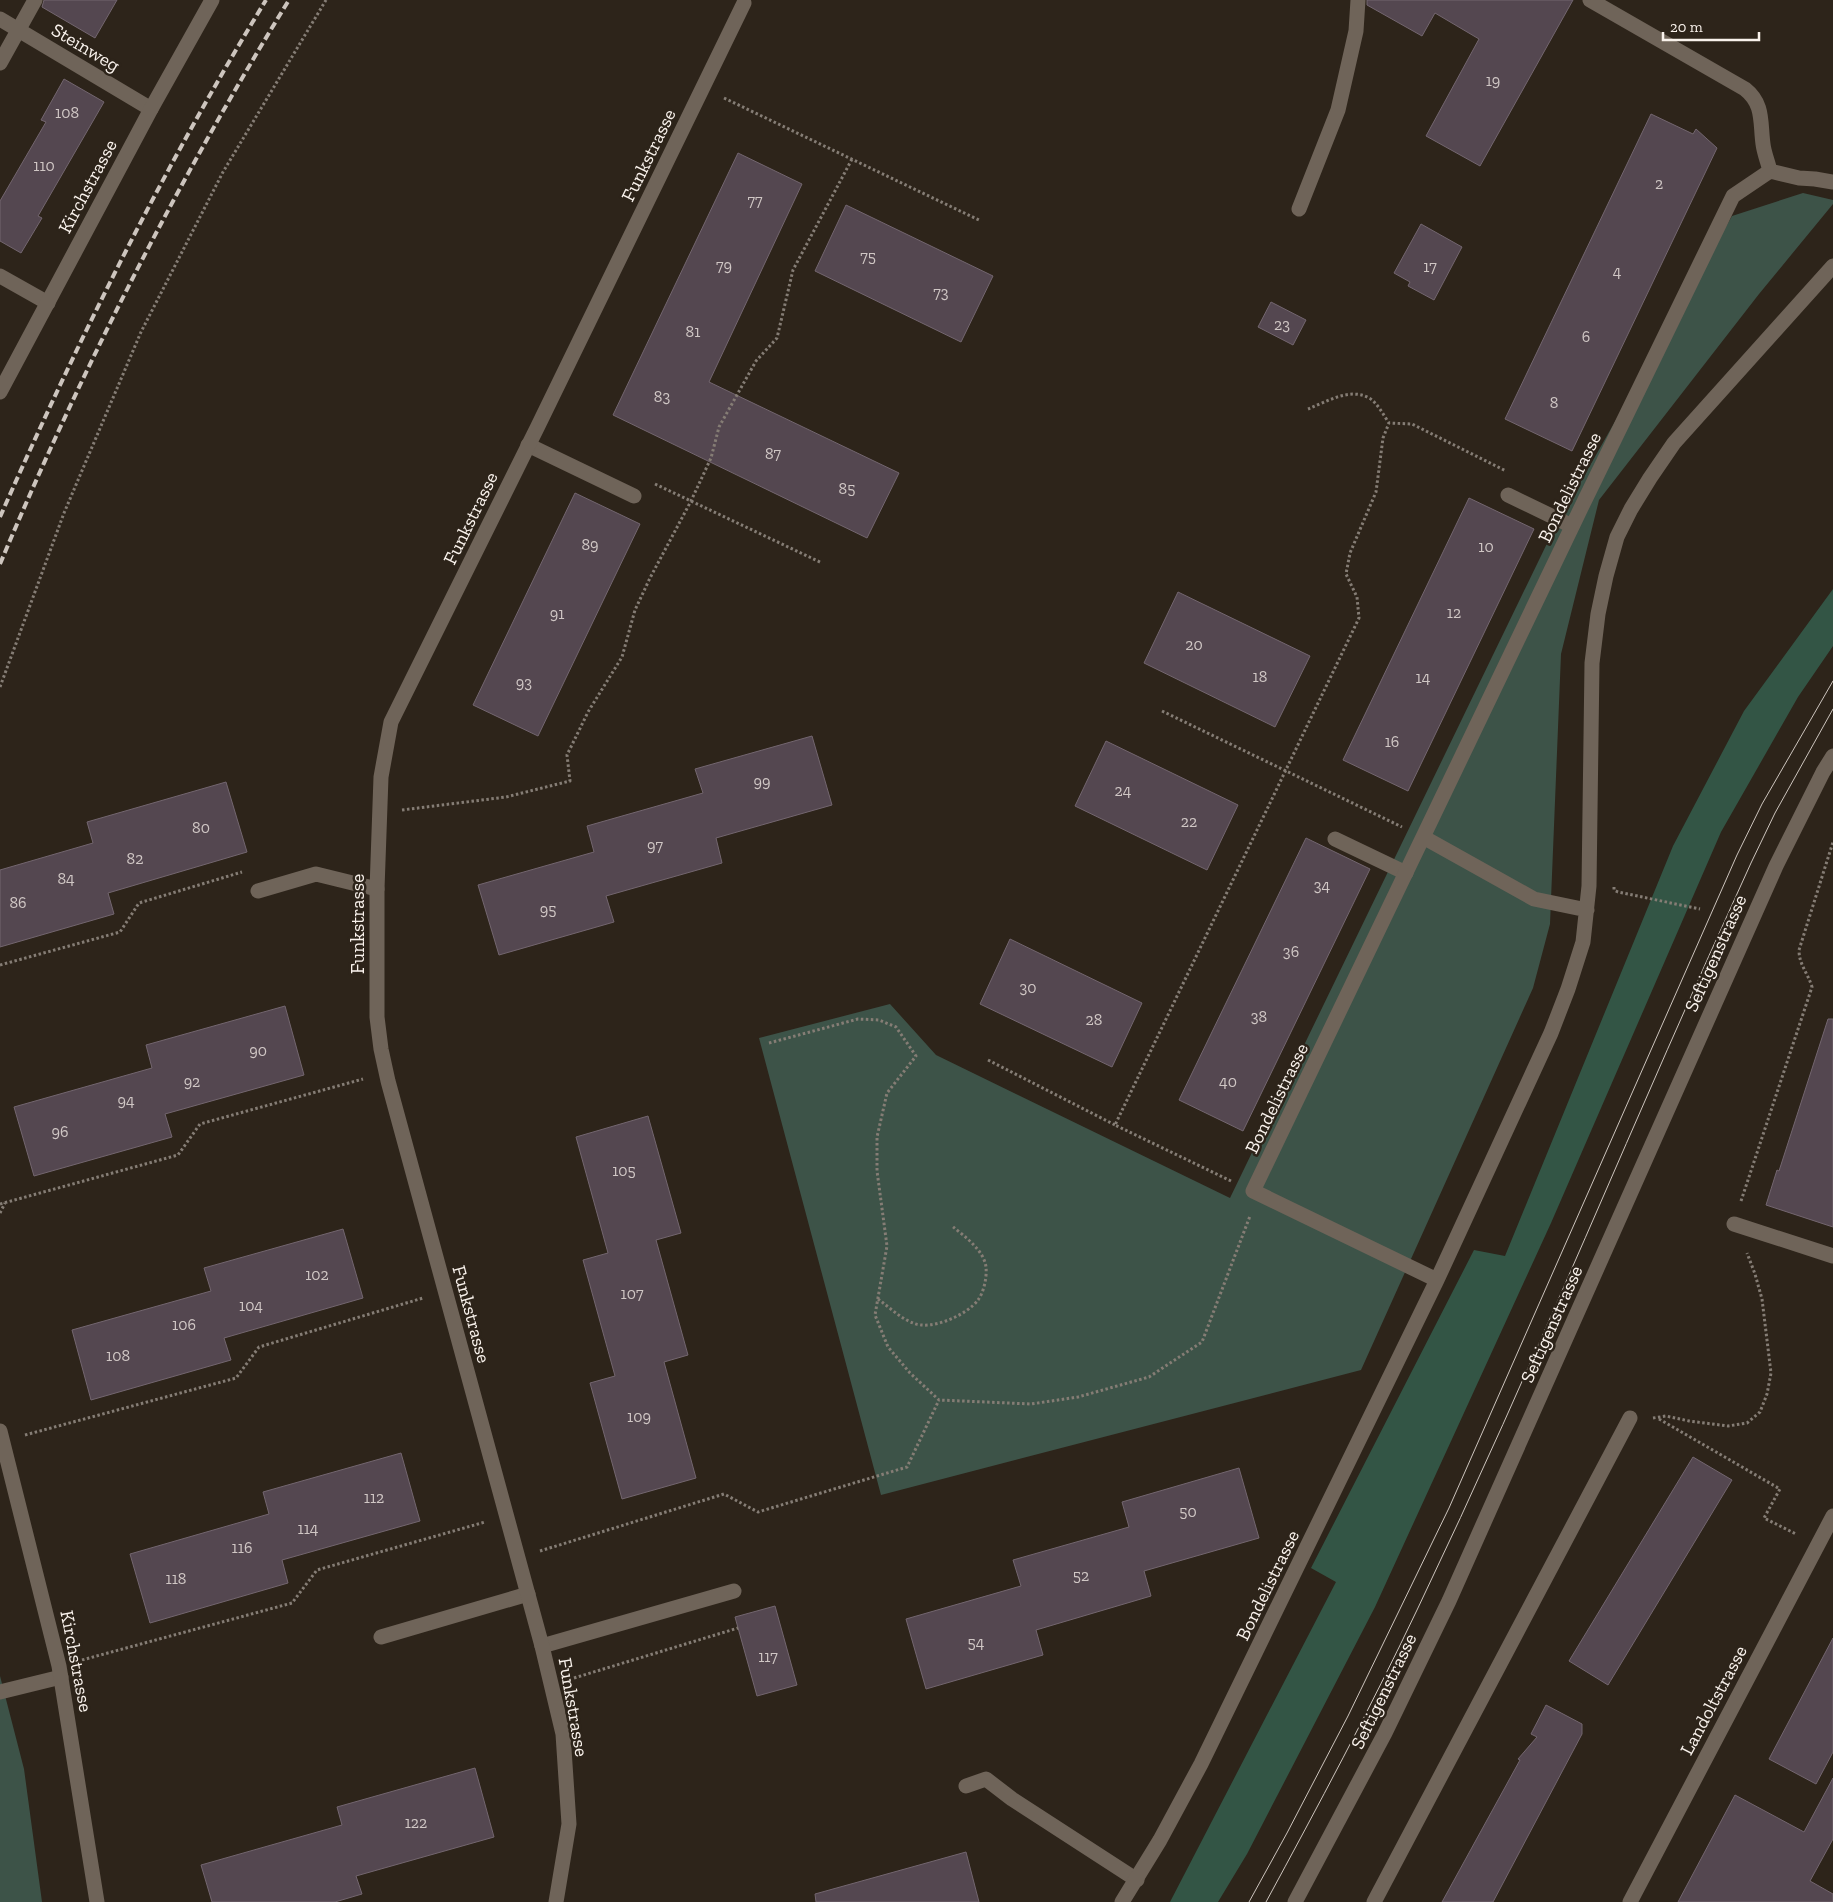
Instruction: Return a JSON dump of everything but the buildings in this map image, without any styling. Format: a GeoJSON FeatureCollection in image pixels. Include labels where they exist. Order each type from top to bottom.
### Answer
{"type":"FeatureCollection","features":[{"type":"Feature","properties":{"kind":"street"},"geometry":{"type":"LineString","coordinates":[[0,63],[35,0]]}},
{"type":"Feature","properties":{"kind":"street","name":"Kirchstrasse"},"geometry":{"type":"LineString","coordinates":[[0,392],[151,109],[212,0]]}},
{"type":"Feature","properties":{"kind":"street"},"geometry":{"type":"LineString","coordinates":[[1299,209],[1338,110],[1356,31],[1358,0]]}},
{"type":"Feature","properties":{"kind":"street"},"geometry":{"type":"LineString","coordinates":[[1590,0],[1753,95],[1760,111],[1763,146],[1770,171],[1799,178],[1833,182]]}},
{"type":"Feature","properties":{"kind":"street","name":"Funkstrasse"},"geometry":{"type":"LineString","coordinates":[[556,1902],[569,1824],[563,1734],[542,1646],[381,1049],[377,1017],[377,889],[378,813],[381,777],[391,722],[704,88],[744,3]]}},
{"type":"Feature","properties":{"kind":"street","name":"Steinweg"},"geometry":{"type":"LineString","coordinates":[[0,19],[151,109]]}},
{"type":"Feature","properties":{"kind":"street","name":"Bondelistrasse"},"geometry":{"type":"LineString","coordinates":[[1253,1191],[1572,526],[1733,196],[1770,171]]}},
{"type":"Feature","properties":{"kind":"street","name":"Bondelistrasse"},"geometry":{"type":"LineString","coordinates":[[1122,1902],[1160,1840],[1201,1764],[1438,1280],[1555,1024],[1584,942],[1589,886],[1592,664],[1598,614],[1617,537],[1640,493],[1674,443],[1833,266]]}},
{"type":"Feature","properties":{"kind":"street"},"geometry":{"type":"LineString","coordinates":[[0,276],[48,303]]}},
{"type":"Feature","properties":{"kind":"street"},"geometry":{"type":"LineString","coordinates":[[528,446],[634,496]]}},
{"type":"Feature","properties":{"kind":"street"},"geometry":{"type":"LineString","coordinates":[[1508,494],[1572,526]]}},
{"type":"Feature","properties":{"kind":"street","name":"Seftigenstrasse"},"geometry":{"type":"LineString","coordinates":[[1295,1902],[1385,1733],[1449,1601],[1772,874],[1823,772],[1833,756]]}},
{"type":"Feature","properties":{"kind":"street"},"geometry":{"type":"LineString","coordinates":[[1423,837],[1534,899],[1587,910]]}},
{"type":"Feature","properties":{"kind":"street"},"geometry":{"type":"LineString","coordinates":[[1335,839],[1406,873]]}},
{"type":"Feature","properties":{"kind":"street"},"geometry":{"type":"LineString","coordinates":[[258,891],[316,874],[377,889]]}},
{"type":"Feature","properties":{"kind":"street"},"geometry":{"type":"LineString","coordinates":[[1253,1191],[1438,1280]]}},
{"type":"Feature","properties":{"kind":"street"},"geometry":{"type":"LineString","coordinates":[[1734,1224],[1833,1256]]}},
{"type":"Feature","properties":{"kind":"street"},"geometry":{"type":"LineString","coordinates":[[1374,1902],[1630,1418]]}},
{"type":"Feature","properties":{"kind":"street","name":"Kirchstrasse"},"geometry":{"type":"LineString","coordinates":[[0,1431],[62,1677],[97,1902]]}},
{"type":"Feature","properties":{"kind":"street","name":"Landoltstrasse"},"geometry":{"type":"LineString","coordinates":[[1630,1902],[1833,1516]]}},
{"type":"Feature","properties":{"kind":"street"},"geometry":{"type":"LineString","coordinates":[[542,1646],[734,1591]]}},
{"type":"Feature","properties":{"kind":"street"},"geometry":{"type":"LineString","coordinates":[[381,1637],[528,1594]]}},
{"type":"Feature","properties":{"kind":"street"},"geometry":{"type":"LineString","coordinates":[[0,1692],[62,1677]]}},
{"type":"Feature","properties":{"kind":"street"},"geometry":{"type":"LineString","coordinates":[[966,1786],[986,1779],[1012,1799],[1137,1880]]}},
{"type":"Feature","properties":{"kind":"path"},"geometry":{"type":"LineString","coordinates":[[0,686],[64,513],[141,332],[223,172],[326,0]]}},
{"type":"Feature","properties":{"kind":"path"},"geometry":{"type":"LineString","coordinates":[[704,88],[981,221]]}},
{"type":"Feature","properties":{"kind":"path"},"geometry":{"type":"LineString","coordinates":[[378,813],[506,797],[570,781],[567,755],[588,712],[622,658],[635,610],[711,458],[719,427],[756,361],[777,338],[793,270],[852,159]]}},
{"type":"Feature","properties":{"kind":"path"},"geometry":{"type":"LineString","coordinates":[[1308,409],[1338,397],[1355,394],[1370,398],[1389,423]]}},
{"type":"Feature","properties":{"kind":"path"},"geometry":{"type":"LineString","coordinates":[[1389,423],[1412,424],[1510,473]]}},
{"type":"Feature","properties":{"kind":"path"},"geometry":{"type":"LineString","coordinates":[[1115,1124],[1359,618],[1357,597],[1346,574],[1350,553],[1376,492],[1383,438],[1389,423]]}},
{"type":"Feature","properties":{"kind":"path"},"geometry":{"type":"LineString","coordinates":[[648,481],[822,563]]}},
{"type":"Feature","properties":{"kind":"path"},"geometry":{"type":"LineString","coordinates":[[1162,711],[1423,837]]}},
{"type":"Feature","properties":{"kind":"path"},"geometry":{"type":"LineString","coordinates":[[1630,1418],[1658,1418],[1666,1416],[1728,1426],[1747,1423],[1760,1412],[1767,1394],[1771,1373],[1762,1299],[1756,1274],[1746,1250],[1746,1234],[1734,1224],[1749,1172],[1812,987],[1809,976],[1803,970],[1800,950],[1833,842]]}},
{"type":"Feature","properties":{"kind":"path"},"geometry":{"type":"LineString","coordinates":[[0,966],[120,932],[139,903],[250,870]]}},
{"type":"Feature","properties":{"kind":"path"},"geometry":{"type":"LineString","coordinates":[[1609,886],[1614,887],[1614,890],[1618,892],[1700,909]]}},
{"type":"Feature","properties":{"kind":"path"},"geometry":{"type":"LineString","coordinates":[[769,1043],[858,1019],[879,1020],[896,1027],[916,1056],[887,1093],[877,1137],[877,1171],[887,1246],[875,1315],[888,1347],[910,1373],[939,1400],[1032,1404],[1078,1397],[1149,1377],[1202,1342],[1252,1211],[1253,1191],[988,1060]]}},
{"type":"Feature","properties":{"kind":"path"},"geometry":{"type":"LineString","coordinates":[[0,1204],[178,1155],[200,1124],[386,1072]]}},
{"type":"Feature","properties":{"kind":"path"},"geometry":{"type":"LineString","coordinates":[[0,1213],[6,1202]]}},
{"type":"Feature","properties":{"kind":"path"},"geometry":{"type":"LineString","coordinates":[[878,1299],[914,1324],[932,1325],[966,1312],[979,1299],[985,1284],[986,1265],[976,1248],[952,1226]]}},
{"type":"Feature","properties":{"kind":"path"},"geometry":{"type":"LineString","coordinates":[[38,1431],[236,1378],[259,1347],[445,1291]]}},
{"type":"Feature","properties":{"kind":"path"},"geometry":{"type":"LineString","coordinates":[[518,1558],[724,1494],[758,1512],[907,1468],[939,1400]]}},
{"type":"Feature","properties":{"kind":"path"},"geometry":{"type":"LineString","coordinates":[[1658,1418],[1780,1489],[1764,1518],[1799,1536]]}},
{"type":"Feature","properties":{"kind":"path"},"geometry":{"type":"LineString","coordinates":[[91,1657],[292,1603],[318,1570],[506,1516]]}},
{"type":"Feature","properties":{"kind":"path"},"geometry":{"type":"LineString","coordinates":[[552,1684],[738,1628]]}},
{"type":"Feature","properties":{"kind":"green space"},"geometry":{"type":"Polygon","coordinates":[[[1803,193],[1833,200],[1833,204],[1759,294],[1599,500],[1561,654],[1550,924],[1533,988],[1361,1370],[881,1495],[759,1038],[890,1004],[936,1055],[1230,1198],[1555,527],[1732,216],[1803,193]]]}},
{"type":"Feature","properties":{"kind":"green space"},"geometry":{"type":"Polygon","coordinates":[[[1833,589],[1833,646],[1798,697],[1721,832],[1551,1223],[1375,1607],[1247,1854],[1218,1902],[1170,1902],[1336,1582],[1311,1568],[1474,1250],[1505,1256],[1673,846],[1744,711],[1833,589]]]}},
{"type":"Feature","properties":{"kind":"green space"},"geometry":{"type":"Polygon","coordinates":[[[0,1676],[24,1769],[42,1902],[0,1902],[0,1676]]]}},
{"type":"Feature","properties":{"kind":"tram line"},"geometry":{"type":"LineString","coordinates":[[1249,1902],[1348,1716],[1449,1508],[1737,855],[1762,804],[1833,681]]}},
{"type":"Feature","properties":{"kind":"tram line"},"geometry":{"type":"LineString","coordinates":[[1266,1902],[1362,1721],[1417,1610],[1503,1424],[1751,863],[1775,813],[1833,709]]}},
{"type":"Feature","properties":{"kind":"railway"},"geometry":{"type":"LineString","coordinates":[[0,517],[60,385],[124,254],[193,126],[266,0]]}},
{"type":"Feature","properties":{"kind":"railway"},"geometry":{"type":"LineString","coordinates":[[0,564],[64,419],[134,276],[170,206],[289,0]]}}]}
